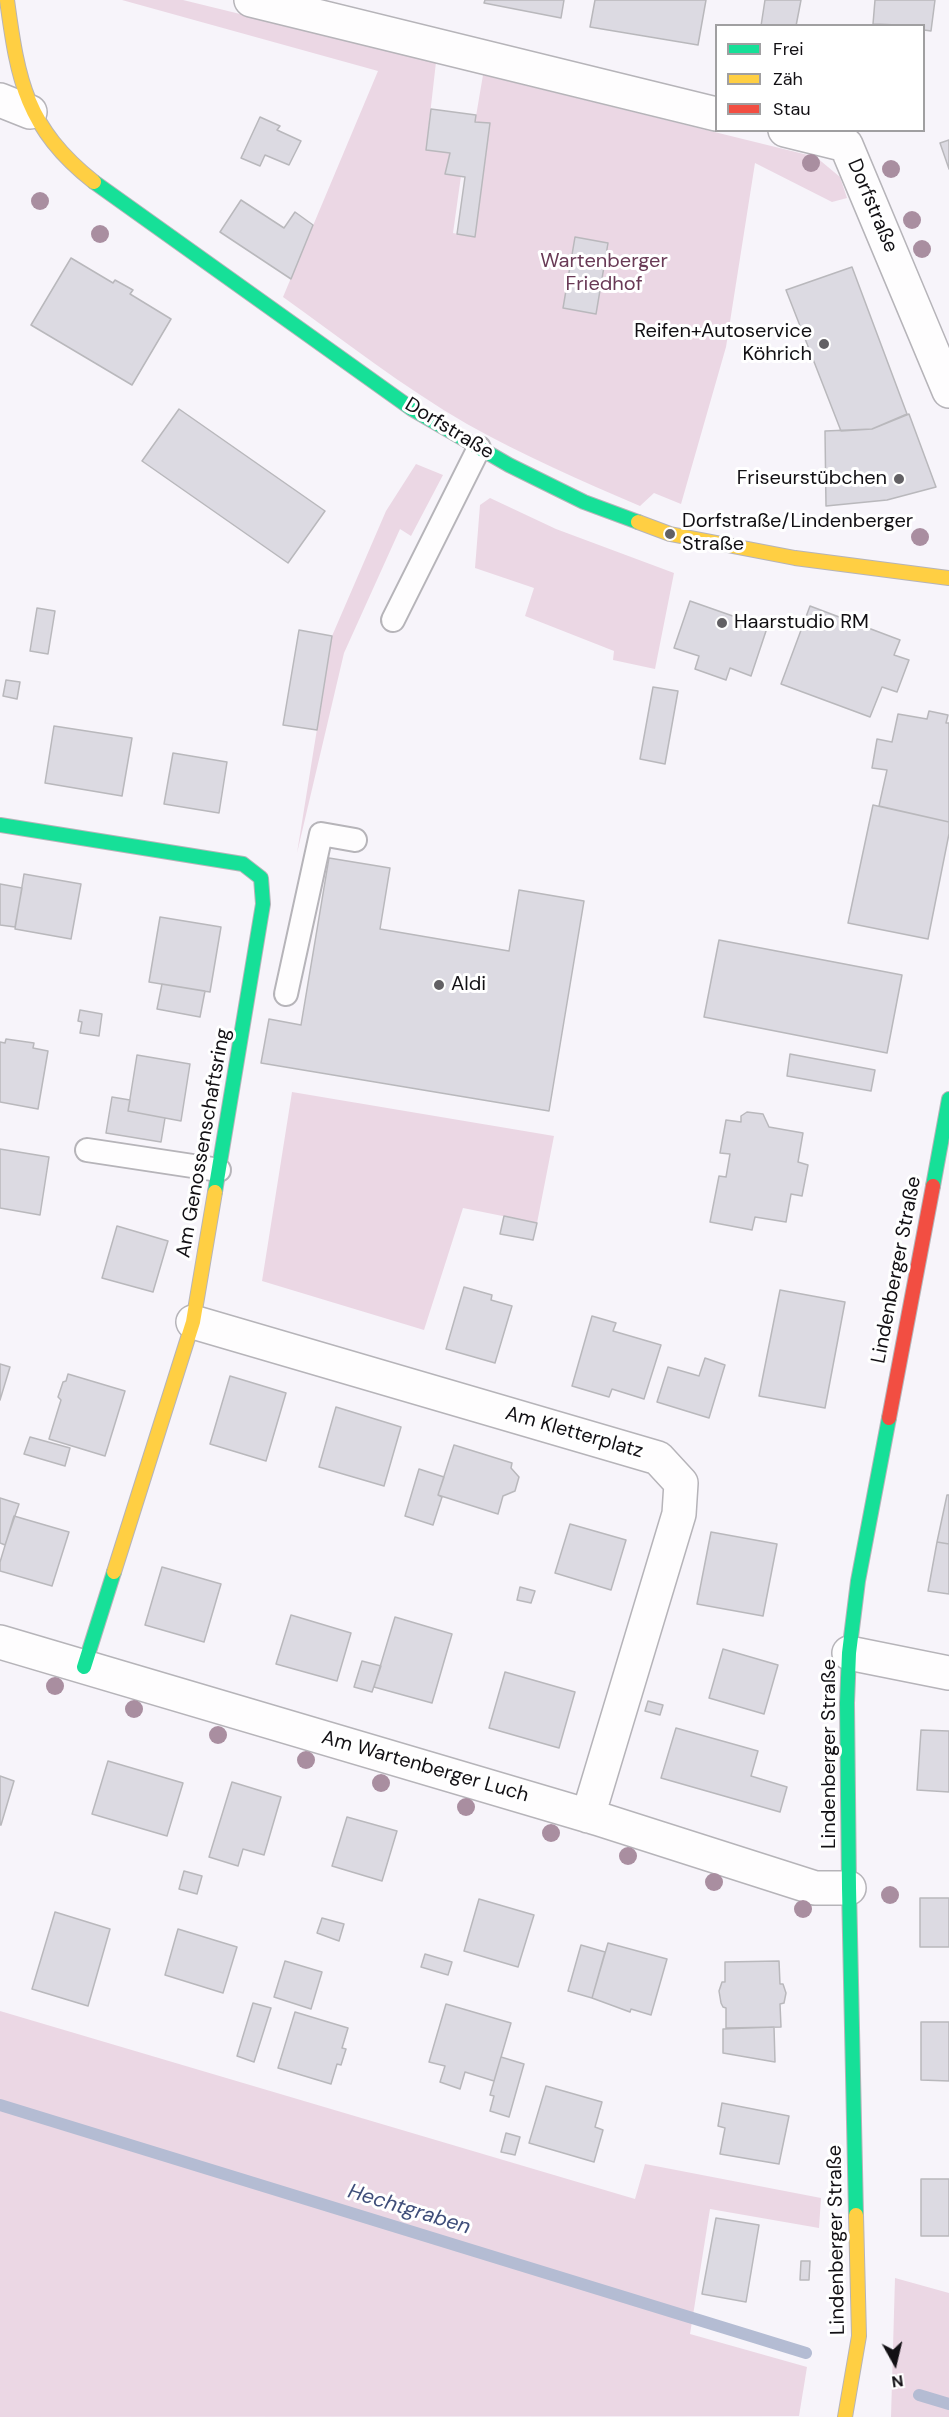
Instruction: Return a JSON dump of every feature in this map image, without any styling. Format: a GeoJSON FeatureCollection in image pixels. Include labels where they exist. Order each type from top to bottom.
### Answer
{"type":"FeatureCollection","features":[{"type":"Feature","properties":{"kind":"street","name":"Dorfstraße"},"geometry":{"type":"LineString","coordinates":[[7,0],[16,64],[30,111],[48,140],[83,175],[412,409],[479,448],[584,502],[670,534],[795,558],[949,578]]}},
{"type":"Feature","properties":{"kind":"street"},"geometry":{"type":"LineString","coordinates":[[251,0],[715,114]]}},
{"type":"Feature","properties":{"kind":"street"},"geometry":{"type":"LineString","coordinates":[[0,100],[30,111]]}},
{"type":"Feature","properties":{"kind":"street","name":"Dorfstraße"},"geometry":{"type":"LineString","coordinates":[[793,132],[846,145],[949,391]]}},
{"type":"Feature","properties":{"kind":"street","name":"Am Genossenschaftsring"},"geometry":{"type":"LineString","coordinates":[[0,825],[243,864],[261,878],[263,904],[194,1322],[84,1666]]}},
{"type":"Feature","properties":{"kind":"street","name":"Lindenberger Straße"},"geometry":{"type":"LineString","coordinates":[[845,2417],[859,2336],[849,1888],[849,1653],[860,1571],[949,1099]]}},
{"type":"Feature","properties":{"kind":"street","name":"Am Kletterplatz"},"geometry":{"type":"LineString","coordinates":[[194,1322],[658,1458],[681,1483],[679,1514],[588,1816]]}},
{"type":"Feature","properties":{"kind":"street","name":"Am Wartenberger Luch"},"geometry":{"type":"LineString","coordinates":[[0,1642],[588,1816],[815,1888],[849,1888]]}},
{"type":"Feature","properties":{"kind":"street"},"geometry":{"type":"LineString","coordinates":[[849,1653],[949,1673]]}},
{"type":"Feature","properties":{"kind":"lane"},"geometry":{"type":"LineString","coordinates":[[393,620],[479,448]]}},
{"type":"Feature","properties":{"kind":"lane"},"geometry":{"type":"LineString","coordinates":[[286,994],[321,834],[355,840]]}},
{"type":"Feature","properties":{"kind":"lane"},"geometry":{"type":"LineString","coordinates":[[87,1150],[219,1170]]}},
{"type":"Feature","properties":{"kind":"green space","name":"Wartenberger Friedhof"},"geometry":{"type":"Polygon","coordinates":[[[122,0],[183,0],[436,62],[426,150],[450,153],[461,176],[453,233],[475,237],[490,124],[475,122],[483,75],[816,157],[840,177],[847,198],[832,202],[755,163],[726,347],[681,504],[654,493],[640,506],[552,467],[488,435],[420,395],[283,297],[378,71],[122,0]]]}},
{"type":"Feature","properties":{"kind":"green space"},"geometry":{"type":"Polygon","coordinates":[[[416,464],[443,475],[411,536],[400,529],[344,653],[297,853],[332,636],[386,511],[416,464]]]}},
{"type":"Feature","properties":{"kind":"green space"},"geometry":{"type":"Polygon","coordinates":[[[490,498],[556,529],[674,573],[655,669],[613,660],[614,651],[525,616],[534,588],[475,568],[480,505],[490,498]]]}},
{"type":"Feature","properties":{"kind":"green space"},"geometry":{"type":"Polygon","coordinates":[[[292,1092],[554,1136],[537,1223],[463,1208],[424,1330],[262,1281],[292,1092]]]}},
{"type":"Feature","properties":{"kind":"green space"},"geometry":{"type":"Polygon","coordinates":[[[0,2011],[635,2199],[645,2164],[821,2198],[819,2228],[710,2209],[690,2334],[807,2367],[799,2416],[0,2417],[0,2011]]]}},
{"type":"Feature","properties":{"kind":"green space"},"geometry":{"type":"Polygon","coordinates":[[[895,2278],[949,2293],[949,2417],[891,2417],[895,2278]]]}},
{"type":"Feature","properties":{"kind":"building"},"geometry":{"type":"Polygon","coordinates":[[[485,0],[564,0],[561,18],[484,3],[485,0]]]}},
{"type":"Feature","properties":{"kind":"building"},"geometry":{"type":"Polygon","coordinates":[[[595,0],[706,0],[698,45],[590,27],[595,0]]]}},
{"type":"Feature","properties":{"kind":"building"},"geometry":{"type":"Polygon","coordinates":[[[765,0],[801,0],[796,24],[761,24],[765,0]]]}},
{"type":"Feature","properties":{"kind":"building"},"geometry":{"type":"Polygon","coordinates":[[[875,0],[935,0],[931,31],[925,30],[925,24],[873,24],[875,0]]]}},
{"type":"Feature","properties":{"kind":"building"},"geometry":{"type":"Polygon","coordinates":[[[431,109],[476,115],[475,122],[490,123],[475,237],[457,234],[465,177],[445,174],[450,153],[426,150],[431,109]]]}},
{"type":"Feature","properties":{"kind":"building"},"geometry":{"type":"Polygon","coordinates":[[[260,117],[280,126],[277,130],[301,141],[289,165],[265,155],[260,166],[241,158],[260,117]]]}},
{"type":"Feature","properties":{"kind":"building"},"geometry":{"type":"Polygon","coordinates":[[[949,140],[949,169],[940,143],[949,140]]]}},
{"type":"Feature","properties":{"kind":"building"},"geometry":{"type":"Polygon","coordinates":[[[241,200],[284,228],[295,212],[313,225],[291,279],[220,232],[241,200]]]}},
{"type":"Feature","properties":{"kind":"building"},"geometry":{"type":"Polygon","coordinates":[[[575,237],[608,243],[596,314],[563,308],[575,237]]]}},
{"type":"Feature","properties":{"kind":"building"},"geometry":{"type":"Polygon","coordinates":[[[71,258],[113,283],[115,280],[133,290],[130,294],[171,319],[132,385],[31,325],[71,258]]]}},
{"type":"Feature","properties":{"kind":"building"},"geometry":{"type":"Polygon","coordinates":[[[852,267],[907,414],[872,429],[841,431],[786,290],[852,267]]]}},
{"type":"Feature","properties":{"kind":"building"},"geometry":{"type":"Polygon","coordinates":[[[179,409],[325,511],[288,563],[142,461],[179,409]]]}},
{"type":"Feature","properties":{"kind":"building"},"geometry":{"type":"Polygon","coordinates":[[[909,414],[936,487],[887,500],[826,506],[825,431],[872,429],[909,414]]]}},
{"type":"Feature","properties":{"kind":"building"},"geometry":{"type":"Polygon","coordinates":[[[690,601],[767,628],[751,676],[730,668],[726,680],[695,669],[699,656],[674,648],[690,601]]]}},
{"type":"Feature","properties":{"kind":"building"},"geometry":{"type":"Polygon","coordinates":[[[810,606],[900,640],[894,655],[909,660],[897,692],[882,687],[870,717],[781,684],[810,606]]]}},
{"type":"Feature","properties":{"kind":"building"},"geometry":{"type":"Polygon","coordinates":[[[37,608],[55,611],[48,654],[30,651],[37,608]]]}},
{"type":"Feature","properties":{"kind":"building"},"geometry":{"type":"Polygon","coordinates":[[[299,630],[332,636],[317,730],[283,725],[299,630]]]}},
{"type":"Feature","properties":{"kind":"building"},"geometry":{"type":"Polygon","coordinates":[[[6,680],[20,682],[17,699],[3,696],[6,680]]]}},
{"type":"Feature","properties":{"kind":"building"},"geometry":{"type":"Polygon","coordinates":[[[653,687],[678,691],[665,764],[640,759],[653,687]]]}},
{"type":"Feature","properties":{"kind":"building"},"geometry":{"type":"Polygon","coordinates":[[[929,711],[948,715],[946,723],[949,723],[949,822],[879,806],[887,770],[872,768],[877,739],[892,742],[898,714],[927,719],[929,711]]]}},
{"type":"Feature","properties":{"kind":"building"},"geometry":{"type":"Polygon","coordinates":[[[54,726],[132,738],[122,796],[45,783],[54,726]]]}},
{"type":"Feature","properties":{"kind":"building"},"geometry":{"type":"Polygon","coordinates":[[[173,753],[227,762],[219,813],[164,804],[173,753]]]}},
{"type":"Feature","properties":{"kind":"building"},"geometry":{"type":"Polygon","coordinates":[[[873,805],[949,822],[949,834],[928,939],[848,923],[873,805]]]}},
{"type":"Feature","properties":{"kind":"building","name":"Aldi"},"geometry":{"type":"Polygon","coordinates":[[[329,858],[390,868],[380,929],[509,951],[519,890],[584,901],[549,1111],[261,1063],[269,1019],[301,1025],[329,858]]]}},
{"type":"Feature","properties":{"kind":"building"},"geometry":{"type":"Polygon","coordinates":[[[24,874],[81,884],[71,939],[15,929],[24,874]]]}},
{"type":"Feature","properties":{"kind":"building"},"geometry":{"type":"Polygon","coordinates":[[[0,884],[22,888],[15,927],[0,925],[0,884]]]}},
{"type":"Feature","properties":{"kind":"building"},"geometry":{"type":"Polygon","coordinates":[[[160,917],[221,927],[210,992],[149,982],[160,917]]]}},
{"type":"Feature","properties":{"kind":"building"},"geometry":{"type":"Polygon","coordinates":[[[719,940],[902,975],[887,1053],[704,1017],[719,940]]]}},
{"type":"Feature","properties":{"kind":"building"},"geometry":{"type":"Polygon","coordinates":[[[162,984],[205,991],[200,1017],[157,1009],[162,984]]]}},
{"type":"Feature","properties":{"kind":"building"},"geometry":{"type":"Polygon","coordinates":[[[80,1010],[102,1014],[99,1036],[80,1033],[82,1022],[78,1021],[80,1010]]]}},
{"type":"Feature","properties":{"kind":"building"},"geometry":{"type":"Polygon","coordinates":[[[6,1039],[34,1043],[33,1048],[48,1051],[38,1109],[0,1102],[0,1042],[5,1043],[6,1039]]]}},
{"type":"Feature","properties":{"kind":"building"},"geometry":{"type":"Polygon","coordinates":[[[790,1054],[875,1070],[871,1091],[787,1076],[790,1054]]]}},
{"type":"Feature","properties":{"kind":"building"},"geometry":{"type":"Polygon","coordinates":[[[137,1055],[190,1064],[181,1121],[128,1111],[137,1055]]]}},
{"type":"Feature","properties":{"kind":"building"},"geometry":{"type":"Polygon","coordinates":[[[112,1097],[130,1100],[128,1111],[165,1118],[161,1142],[106,1133],[112,1097]]]}},
{"type":"Feature","properties":{"kind":"building"},"geometry":{"type":"Polygon","coordinates":[[[747,1112],[763,1114],[769,1127],[803,1133],[798,1162],[808,1165],[802,1196],[791,1194],[786,1222],[755,1217],[752,1230],[710,1222],[719,1176],[726,1177],[730,1154],[720,1153],[726,1120],[741,1122],[741,1116],[747,1112]]]}},
{"type":"Feature","properties":{"kind":"building"},"geometry":{"type":"Polygon","coordinates":[[[0,1149],[49,1157],[40,1215],[0,1208],[0,1149]]]}},
{"type":"Feature","properties":{"kind":"building"},"geometry":{"type":"Polygon","coordinates":[[[504,1216],[537,1223],[533,1240],[500,1234],[504,1216]]]}},
{"type":"Feature","properties":{"kind":"building"},"geometry":{"type":"Polygon","coordinates":[[[117,1226],[168,1241],[153,1292],[102,1278],[117,1226]]]}},
{"type":"Feature","properties":{"kind":"building"},"geometry":{"type":"Polygon","coordinates":[[[464,1287],[492,1295],[491,1300],[512,1306],[495,1363],[446,1349],[464,1287]]]}},
{"type":"Feature","properties":{"kind":"building"},"geometry":{"type":"Polygon","coordinates":[[[780,1290],[845,1302],[825,1408],[759,1396],[780,1290]]]}},
{"type":"Feature","properties":{"kind":"building"},"geometry":{"type":"Polygon","coordinates":[[[592,1316],[616,1323],[613,1331],[661,1345],[644,1399],[612,1389],[609,1397],[572,1386],[592,1316]]]}},
{"type":"Feature","properties":{"kind":"building"},"geometry":{"type":"Polygon","coordinates":[[[705,1358],[725,1365],[709,1418],[657,1402],[668,1367],[699,1376],[705,1358]]]}},
{"type":"Feature","properties":{"kind":"building"},"geometry":{"type":"Polygon","coordinates":[[[0,1364],[10,1367],[0,1400],[0,1364]]]}},
{"type":"Feature","properties":{"kind":"building"},"geometry":{"type":"Polygon","coordinates":[[[68,1374],[125,1391],[105,1456],[49,1439],[61,1400],[58,1397],[68,1374]]]}},
{"type":"Feature","properties":{"kind":"building"},"geometry":{"type":"Polygon","coordinates":[[[230,1376],[286,1393],[266,1461],[210,1444],[230,1376]]]}},
{"type":"Feature","properties":{"kind":"building"},"geometry":{"type":"Polygon","coordinates":[[[336,1407],[401,1427],[384,1486],[319,1467],[336,1407]]]}},
{"type":"Feature","properties":{"kind":"building"},"geometry":{"type":"Polygon","coordinates":[[[30,1437],[70,1448],[65,1466],[24,1454],[30,1437]]]}},
{"type":"Feature","properties":{"kind":"building"},"geometry":{"type":"Polygon","coordinates":[[[454,1445],[512,1463],[511,1468],[519,1477],[515,1491],[503,1496],[498,1514],[438,1495],[454,1445]]]}},
{"type":"Feature","properties":{"kind":"building"},"geometry":{"type":"Polygon","coordinates":[[[419,1469],[444,1477],[438,1495],[442,1497],[433,1525],[405,1516],[419,1469]]]}},
{"type":"Feature","properties":{"kind":"building"},"geometry":{"type":"Polygon","coordinates":[[[947,1495],[949,1495],[949,1544],[937,1542],[947,1495]]]}},
{"type":"Feature","properties":{"kind":"building"},"geometry":{"type":"Polygon","coordinates":[[[0,1498],[19,1504],[5,1545],[0,1543],[0,1498]]]}},
{"type":"Feature","properties":{"kind":"building"},"geometry":{"type":"Polygon","coordinates":[[[14,1516],[69,1532],[52,1586],[0,1571],[0,1562],[14,1516]]]}},
{"type":"Feature","properties":{"kind":"building"},"geometry":{"type":"Polygon","coordinates":[[[570,1524],[626,1540],[611,1590],[555,1573],[570,1524]]]}},
{"type":"Feature","properties":{"kind":"building"},"geometry":{"type":"Polygon","coordinates":[[[711,1532],[777,1544],[763,1616],[697,1604],[711,1532]]]}},
{"type":"Feature","properties":{"kind":"building"},"geometry":{"type":"Polygon","coordinates":[[[937,1542],[949,1544],[949,1594],[928,1591],[937,1542]]]}},
{"type":"Feature","properties":{"kind":"building"},"geometry":{"type":"Polygon","coordinates":[[[162,1567],[221,1584],[204,1642],[145,1625],[162,1567]]]}},
{"type":"Feature","properties":{"kind":"building"},"geometry":{"type":"Polygon","coordinates":[[[520,1587],[535,1591],[531,1603],[517,1600],[520,1587]]]}},
{"type":"Feature","properties":{"kind":"building"},"geometry":{"type":"Polygon","coordinates":[[[291,1615],[351,1633],[337,1681],[276,1664],[291,1615]]]}},
{"type":"Feature","properties":{"kind":"building"},"geometry":{"type":"Polygon","coordinates":[[[395,1617],[452,1634],[432,1703],[374,1687],[395,1617]]]}},
{"type":"Feature","properties":{"kind":"building"},"geometry":{"type":"Polygon","coordinates":[[[723,1649],[778,1665],[764,1714],[709,1698],[723,1649]]]}},
{"type":"Feature","properties":{"kind":"building"},"geometry":{"type":"Polygon","coordinates":[[[362,1661],[381,1666],[372,1692],[354,1687],[362,1661]]]}},
{"type":"Feature","properties":{"kind":"building"},"geometry":{"type":"Polygon","coordinates":[[[505,1672],[575,1692],[559,1748],[489,1728],[505,1672]]]}},
{"type":"Feature","properties":{"kind":"building"},"geometry":{"type":"Polygon","coordinates":[[[648,1701],[663,1705],[660,1715],[645,1711],[648,1701]]]}},
{"type":"Feature","properties":{"kind":"building"},"geometry":{"type":"Polygon","coordinates":[[[676,1728],[758,1751],[751,1776],[787,1787],[780,1812],[661,1778],[676,1728]]]}},
{"type":"Feature","properties":{"kind":"building"},"geometry":{"type":"Polygon","coordinates":[[[921,1730],[949,1731],[949,1792],[917,1790],[921,1730]]]}},
{"type":"Feature","properties":{"kind":"building"},"geometry":{"type":"Polygon","coordinates":[[[108,1761],[183,1783],[167,1836],[92,1814],[108,1761]]]}},
{"type":"Feature","properties":{"kind":"building"},"geometry":{"type":"Polygon","coordinates":[[[0,1776],[14,1781],[1,1825],[0,1825],[0,1776]]]}},
{"type":"Feature","properties":{"kind":"building"},"geometry":{"type":"Polygon","coordinates":[[[232,1782],[281,1797],[264,1855],[243,1849],[238,1866],[209,1857],[232,1782]]]}},
{"type":"Feature","properties":{"kind":"building"},"geometry":{"type":"Polygon","coordinates":[[[347,1817],[397,1831],[382,1881],[332,1866],[347,1817]]]}},
{"type":"Feature","properties":{"kind":"building"},"geometry":{"type":"Polygon","coordinates":[[[184,1871],[202,1876],[197,1894],[179,1889],[184,1871]]]}},
{"type":"Feature","properties":{"kind":"building"},"geometry":{"type":"Polygon","coordinates":[[[920,1898],[949,1898],[949,1947],[920,1947],[920,1898]]]}},
{"type":"Feature","properties":{"kind":"building"},"geometry":{"type":"Polygon","coordinates":[[[479,1899],[534,1915],[518,1967],[464,1951],[479,1899]]]}},
{"type":"Feature","properties":{"kind":"building"},"geometry":{"type":"Polygon","coordinates":[[[55,1912],[110,1929],[88,2006],[32,1989],[55,1912]]]}},
{"type":"Feature","properties":{"kind":"building"},"geometry":{"type":"Polygon","coordinates":[[[322,1918],[344,1924],[339,1941],[317,1933],[322,1918]]]}},
{"type":"Feature","properties":{"kind":"building"},"geometry":{"type":"Polygon","coordinates":[[[178,1929],[237,1947],[223,1993],[165,1975],[178,1929]]]}},
{"type":"Feature","properties":{"kind":"building"},"geometry":{"type":"Polygon","coordinates":[[[608,1943],[667,1959],[651,2015],[631,2009],[630,2012],[592,1998],[608,1943]]]}},
{"type":"Feature","properties":{"kind":"building"},"geometry":{"type":"Polygon","coordinates":[[[581,1945],[605,1952],[592,1998],[568,1991],[581,1945]]]}},
{"type":"Feature","properties":{"kind":"building"},"geometry":{"type":"Polygon","coordinates":[[[425,1954],[452,1962],[448,1975],[421,1967],[425,1954]]]}},
{"type":"Feature","properties":{"kind":"building"},"geometry":{"type":"Polygon","coordinates":[[[285,1961],[322,1972],[311,2009],[274,1997],[285,1961]]]}},
{"type":"Feature","properties":{"kind":"building"},"geometry":{"type":"Polygon","coordinates":[[[779,1961],[780,1984],[783,1984],[786,1993],[784,2003],[780,2004],[781,2027],[726,2028],[726,2008],[721,2003],[719,1991],[722,1982],[725,1982],[725,1962],[779,1961]]]}},
{"type":"Feature","properties":{"kind":"building"},"geometry":{"type":"Polygon","coordinates":[[[253,2003],[271,2008],[254,2062],[237,2056],[253,2003]]]}},
{"type":"Feature","properties":{"kind":"building"},"geometry":{"type":"Polygon","coordinates":[[[446,2004],[511,2023],[494,2081],[465,2072],[460,2089],[440,2082],[445,2066],[429,2062],[446,2004]]]}},
{"type":"Feature","properties":{"kind":"building"},"geometry":{"type":"Polygon","coordinates":[[[295,2012],[348,2028],[342,2048],[346,2049],[341,2065],[337,2064],[331,2084],[278,2068],[295,2012]]]}},
{"type":"Feature","properties":{"kind":"building"},"geometry":{"type":"Polygon","coordinates":[[[921,2022],[949,2022],[949,2081],[921,2080],[921,2022]]]}},
{"type":"Feature","properties":{"kind":"building"},"geometry":{"type":"Polygon","coordinates":[[[774,2027],[775,2062],[723,2053],[723,2029],[774,2027]]]}},
{"type":"Feature","properties":{"kind":"building"},"geometry":{"type":"Polygon","coordinates":[[[501,2057],[524,2064],[509,2117],[490,2111],[494,2096],[490,2095],[501,2057]]]}},
{"type":"Feature","properties":{"kind":"building"},"geometry":{"type":"Polygon","coordinates":[[[546,2086],[602,2102],[595,2127],[603,2130],[594,2162],[529,2143],[546,2086]]]}},
{"type":"Feature","properties":{"kind":"building"},"geometry":{"type":"Polygon","coordinates":[[[722,2103],[789,2116],[779,2164],[720,2154],[725,2128],[718,2126],[722,2103]]]}},
{"type":"Feature","properties":{"kind":"building"},"geometry":{"type":"Polygon","coordinates":[[[506,2133],[520,2137],[515,2155],[501,2152],[506,2133]]]}},
{"type":"Feature","properties":{"kind":"building"},"geometry":{"type":"Polygon","coordinates":[[[921,2179],[949,2179],[949,2236],[921,2236],[921,2179]]]}},
{"type":"Feature","properties":{"kind":"building"},"geometry":{"type":"Polygon","coordinates":[[[716,2218],[759,2225],[746,2302],[702,2294],[716,2218]]]}},
{"type":"Feature","properties":{"kind":"building"},"geometry":{"type":"Polygon","coordinates":[[[801,2261],[810,2261],[809,2280],[800,2280],[801,2261]]]}},
{"type":"Feature","properties":{"kind":"waterway","name":"Hechtgraben"},"geometry":{"type":"LineString","coordinates":[[0,2105],[806,2353]]}},
{"type":"Feature","properties":{"kind":"waterway","name":"Hechtgraben"},"geometry":{"type":"LineString","coordinates":[[919,2395],[949,2404]]}},
{"type":"Feature","properties":{"kind":"traffic: fast"},"geometry":{"type":"LineString","coordinates":[[94,182],[412,409],[509,465],[584,502],[638,522]]}},
{"type":"Feature","properties":{"kind":"traffic: fast"},"geometry":{"type":"LineString","coordinates":[[0,825],[243,864],[261,878],[263,904],[215,1192]]}},
{"type":"Feature","properties":{"kind":"traffic: fast"},"geometry":{"type":"LineString","coordinates":[[933,1186],[949,1099]]}},
{"type":"Feature","properties":{"kind":"traffic: fast"},"geometry":{"type":"LineString","coordinates":[[856,2215],[849,1888],[847,1703],[849,1653],[858,1581],[889,1418]]}},
{"type":"Feature","properties":{"kind":"traffic: fast"},"geometry":{"type":"LineString","coordinates":[[84,1667],[114,1572]]}},
{"type":"Feature","properties":{"kind":"traffic: slow"},"geometry":{"type":"LineString","coordinates":[[7,0],[21,79],[39,122],[71,162],[94,182]]}},
{"type":"Feature","properties":{"kind":"traffic: slow"},"geometry":{"type":"LineString","coordinates":[[638,522],[670,534],[795,558],[949,578]]}},
{"type":"Feature","properties":{"kind":"traffic: slow"},"geometry":{"type":"LineString","coordinates":[[114,1572],[193,1322],[215,1192]]}},
{"type":"Feature","properties":{"kind":"traffic: slow"},"geometry":{"type":"LineString","coordinates":[[845,2417],[859,2336],[856,2215]]}},
{"type":"Feature","properties":{"kind":"traffic: jam"},"geometry":{"type":"LineString","coordinates":[[889,1418],[933,1186]]}},
{"type":"Feature","properties":{"kind":"place","name":"Reifen+Autoservice Köhrich"},"geometry":{"type":"Point","coordinates":[824,344]}},
{"type":"Feature","properties":{"kind":"place","name":"Friseurstübchen"},"geometry":{"type":"Point","coordinates":[899,479]}},
{"type":"Feature","properties":{"kind":"place","name":"Dorfstraße/Lindenberger Straße"},"geometry":{"type":"Point","coordinates":[670,534]}},
{"type":"Feature","properties":{"kind":"place","name":"Haarstudio RM"},"geometry":{"type":"Point","coordinates":[722,623]}},
{"type":"Feature","properties":{"kind":"place","name":"Aldi"},"geometry":{"type":"Point","coordinates":[439,985]}}]}
